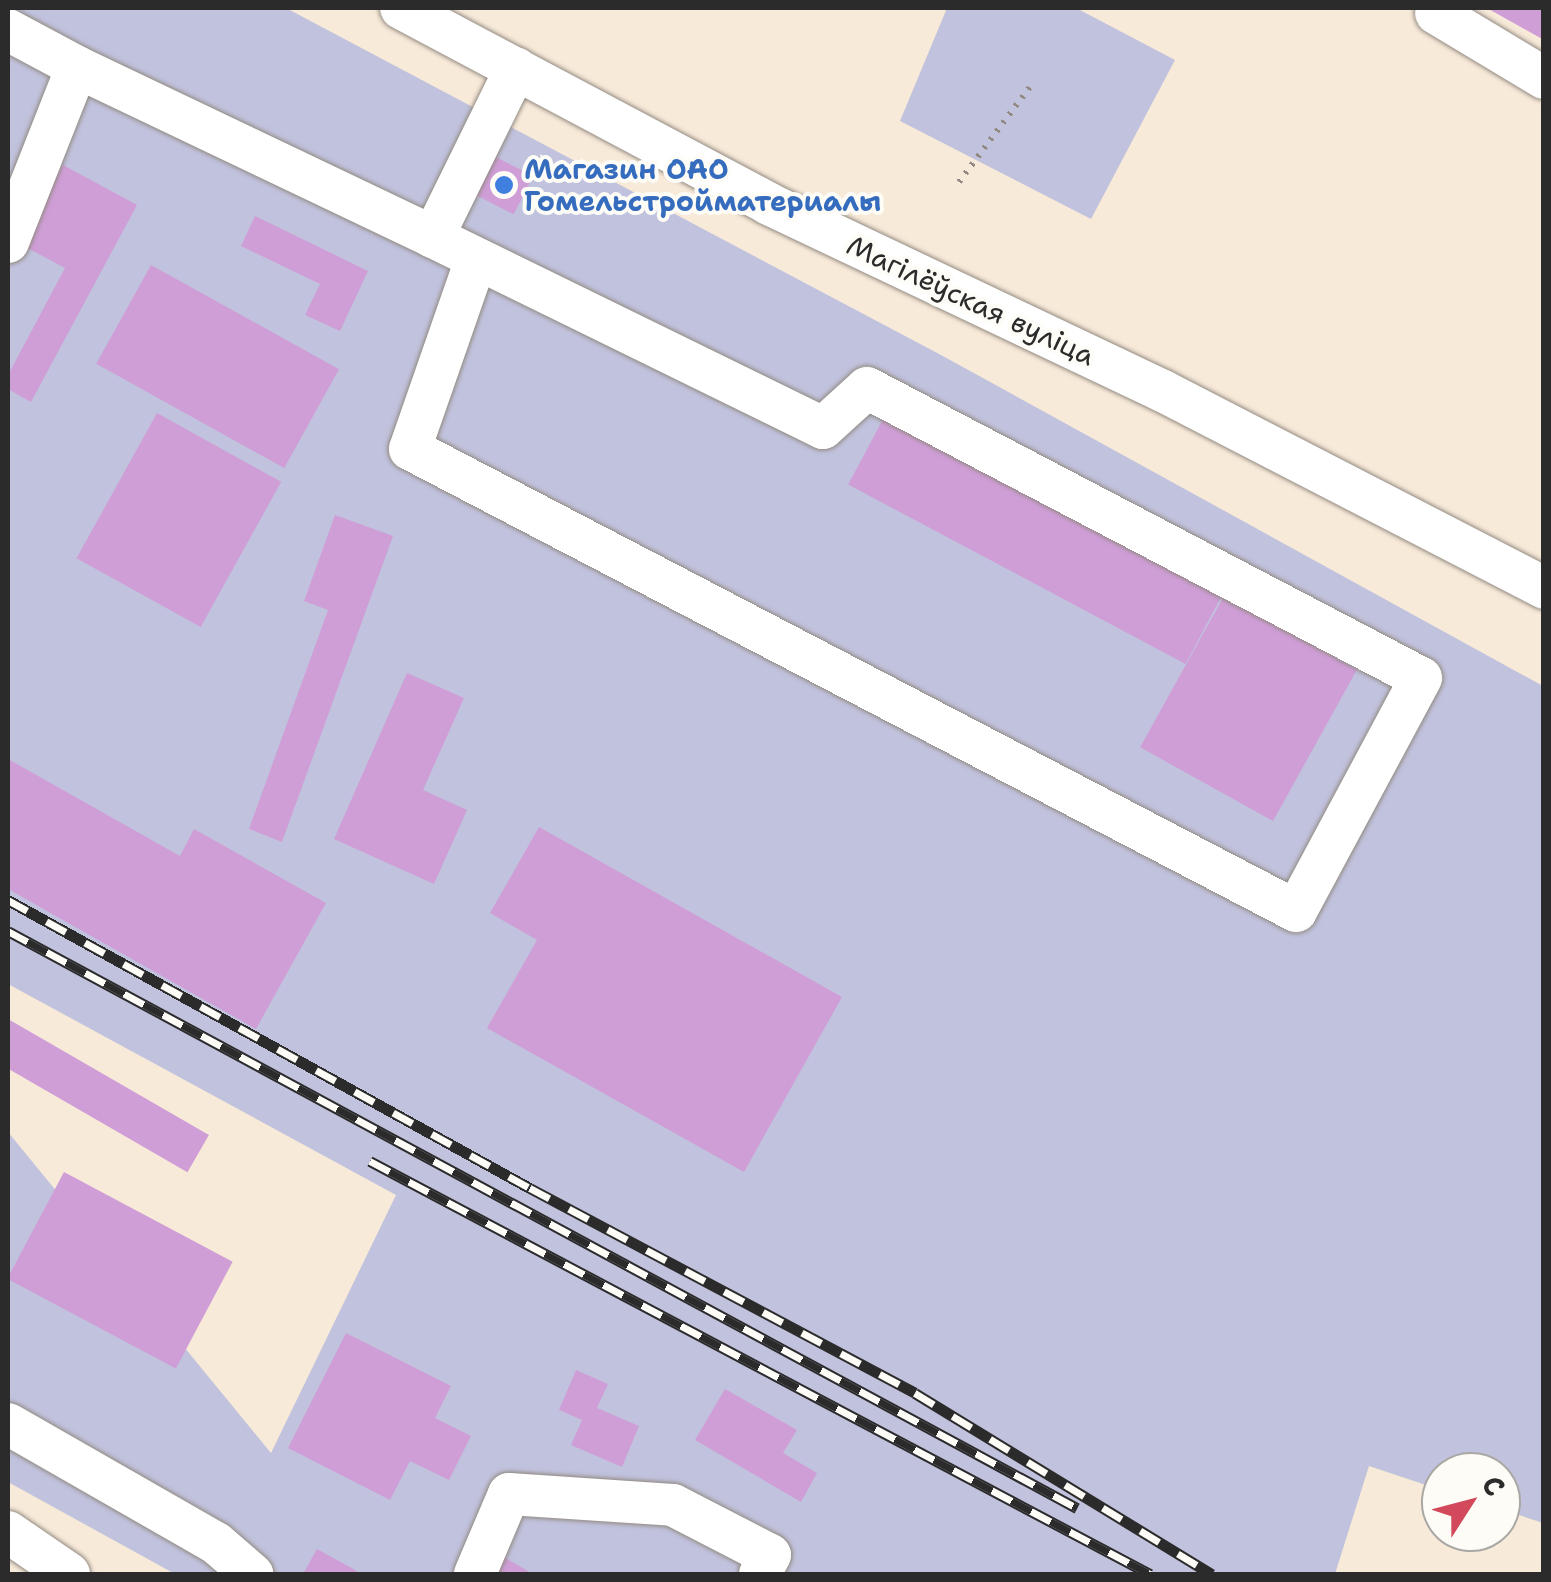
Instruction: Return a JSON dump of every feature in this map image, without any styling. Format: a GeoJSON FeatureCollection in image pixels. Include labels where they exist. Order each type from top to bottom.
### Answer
{"type":"FeatureCollection","features":[{"type":"Feature","properties":{"kind":"street","name":"Магілёўская вуліца"},"geometry":{"type":"LineString","coordinates":[[401,8],[770,204],[1163,391],[1542,582]]}},
{"type":"Feature","properties":{"kind":"street"},"geometry":{"type":"LineString","coordinates":[[1436,13],[1544,78]]}},
{"type":"Feature","properties":{"kind":"street"},"geometry":{"type":"LineString","coordinates":[[8,30],[823,428],[867,388],[1422,678],[1296,911],[410,449],[476,260]]}},
{"type":"Feature","properties":{"kind":"street"},"geometry":{"type":"LineString","coordinates":[[8,242],[77,67]]}},
{"type":"Feature","properties":{"kind":"street"},"geometry":{"type":"LineString","coordinates":[[433,237],[516,68]]}},
{"type":"Feature","properties":{"kind":"street"},"geometry":{"type":"LineString","coordinates":[[8,1424],[216,1543],[252,1574]]}},
{"type":"Feature","properties":{"kind":"street"},"geometry":{"type":"LineString","coordinates":[[476,1574],[509,1494],[673,1505],[770,1555],[760,1574]]}},
{"type":"Feature","properties":{"kind":"street"},"geometry":{"type":"LineString","coordinates":[[8,1532],[68,1574]]}},
{"type":"Feature","properties":{"kind":"path"},"geometry":{"type":"LineString","coordinates":[[959,182],[1032,84]]}},
{"type":"Feature","properties":{"kind":"shaded area"},"geometry":{"type":"Polygon","coordinates":[[[8,8],[286,8],[941,355],[1543,686],[1543,1523],[1521,1516],[1521,1452],[1421,1452],[1421,1483],[1369,1466],[1335,1574],[175,1574],[8,1482],[8,1132],[271,1453],[396,1195],[8,984],[8,8]]]}},
{"type":"Feature","properties":{"kind":"shaded area"},"geometry":{"type":"Polygon","coordinates":[[[947,8],[1076,8],[1175,60],[1091,219],[900,121],[947,8]]]}},
{"type":"Feature","properties":{"kind":"building"},"geometry":{"type":"Polygon","coordinates":[[[1487,8],[1544,8],[1544,40],[1487,8]]]}},
{"type":"Feature","properties":{"kind":"building","name":"Магазин ОАО Гомельстройматериалы"},"geometry":{"type":"Polygon","coordinates":[[[494,156],[533,176],[514,214],[474,194],[494,156]]]}},
{"type":"Feature","properties":{"kind":"building"},"geometry":{"type":"Polygon","coordinates":[[[63,165],[137,205],[31,402],[8,389],[8,375],[65,268],[20,244],[63,165]]]}},
{"type":"Feature","properties":{"kind":"building"},"geometry":{"type":"Polygon","coordinates":[[[255,216],[368,271],[340,331],[305,315],[320,284],[241,246],[255,216]]]}},
{"type":"Feature","properties":{"kind":"building"},"geometry":{"type":"Polygon","coordinates":[[[151,265],[339,369],[284,468],[96,364],[151,265]]]}},
{"type":"Feature","properties":{"kind":"building"},"geometry":{"type":"Polygon","coordinates":[[[890,406],[1227,585],[1186,664],[848,485],[890,406]]]}},
{"type":"Feature","properties":{"kind":"building"},"geometry":{"type":"Polygon","coordinates":[[[157,413],[281,482],[201,627],[77,558],[157,413]]]}},
{"type":"Feature","properties":{"kind":"building"},"geometry":{"type":"Polygon","coordinates":[[[335,515],[393,536],[282,842],[249,829],[328,610],[304,601],[335,515]]]}},
{"type":"Feature","properties":{"kind":"building"},"geometry":{"type":"Polygon","coordinates":[[[1224,596],[1357,670],[1273,821],[1140,747],[1224,596]]]}},
{"type":"Feature","properties":{"kind":"building"},"geometry":{"type":"Polygon","coordinates":[[[407,673],[464,698],[423,790],[467,810],[434,884],[334,839],[407,673]]]}},
{"type":"Feature","properties":{"kind":"building"},"geometry":{"type":"Polygon","coordinates":[[[8,759],[180,856],[194,829],[326,903],[256,1029],[8,889],[8,759]]]}},
{"type":"Feature","properties":{"kind":"building"},"geometry":{"type":"Polygon","coordinates":[[[539,827],[842,997],[744,1172],[487,1028],[537,940],[490,913],[539,827]]]}},
{"type":"Feature","properties":{"kind":"building"},"geometry":{"type":"Polygon","coordinates":[[[8,1019],[209,1135],[187,1172],[8,1069],[8,1019]]]}},
{"type":"Feature","properties":{"kind":"building"},"geometry":{"type":"Polygon","coordinates":[[[64,1172],[233,1262],[176,1369],[8,1279],[64,1172]]]}},
{"type":"Feature","properties":{"kind":"building"},"geometry":{"type":"Polygon","coordinates":[[[346,1333],[451,1386],[435,1418],[471,1436],[449,1480],[410,1461],[390,1500],[288,1448],[346,1333]]]}},
{"type":"Feature","properties":{"kind":"building"},"geometry":{"type":"Polygon","coordinates":[[[576,1370],[608,1384],[597,1408],[639,1426],[622,1467],[571,1445],[582,1420],[559,1410],[576,1370]]]}},
{"type":"Feature","properties":{"kind":"building"},"geometry":{"type":"Polygon","coordinates":[[[725,1389],[797,1430],[783,1453],[817,1473],[801,1502],[695,1440],[725,1389]]]}},
{"type":"Feature","properties":{"kind":"building"},"geometry":{"type":"Polygon","coordinates":[[[317,1549],[357,1571],[303,1574],[317,1549]]]}},
{"type":"Feature","properties":{"kind":"building"},"geometry":{"type":"Polygon","coordinates":[[[500,1555],[533,1574],[490,1574],[500,1555]]]}},
{"type":"Feature","properties":{"kind":"railway"},"geometry":{"type":"LineString","coordinates":[[8,900],[530,1188],[915,1393],[1212,1574]]}},
{"type":"Feature","properties":{"kind":"railway"},"geometry":{"type":"LineString","coordinates":[[8,931],[1077,1508]]}},
{"type":"Feature","properties":{"kind":"railway"},"geometry":{"type":"LineString","coordinates":[[370,1161],[1150,1574]]}},
{"type":"Feature","properties":{"kind":"place","name":"Магазин ОАО Гомельстройматериалы"},"geometry":{"type":"Point","coordinates":[504,185]}}]}
